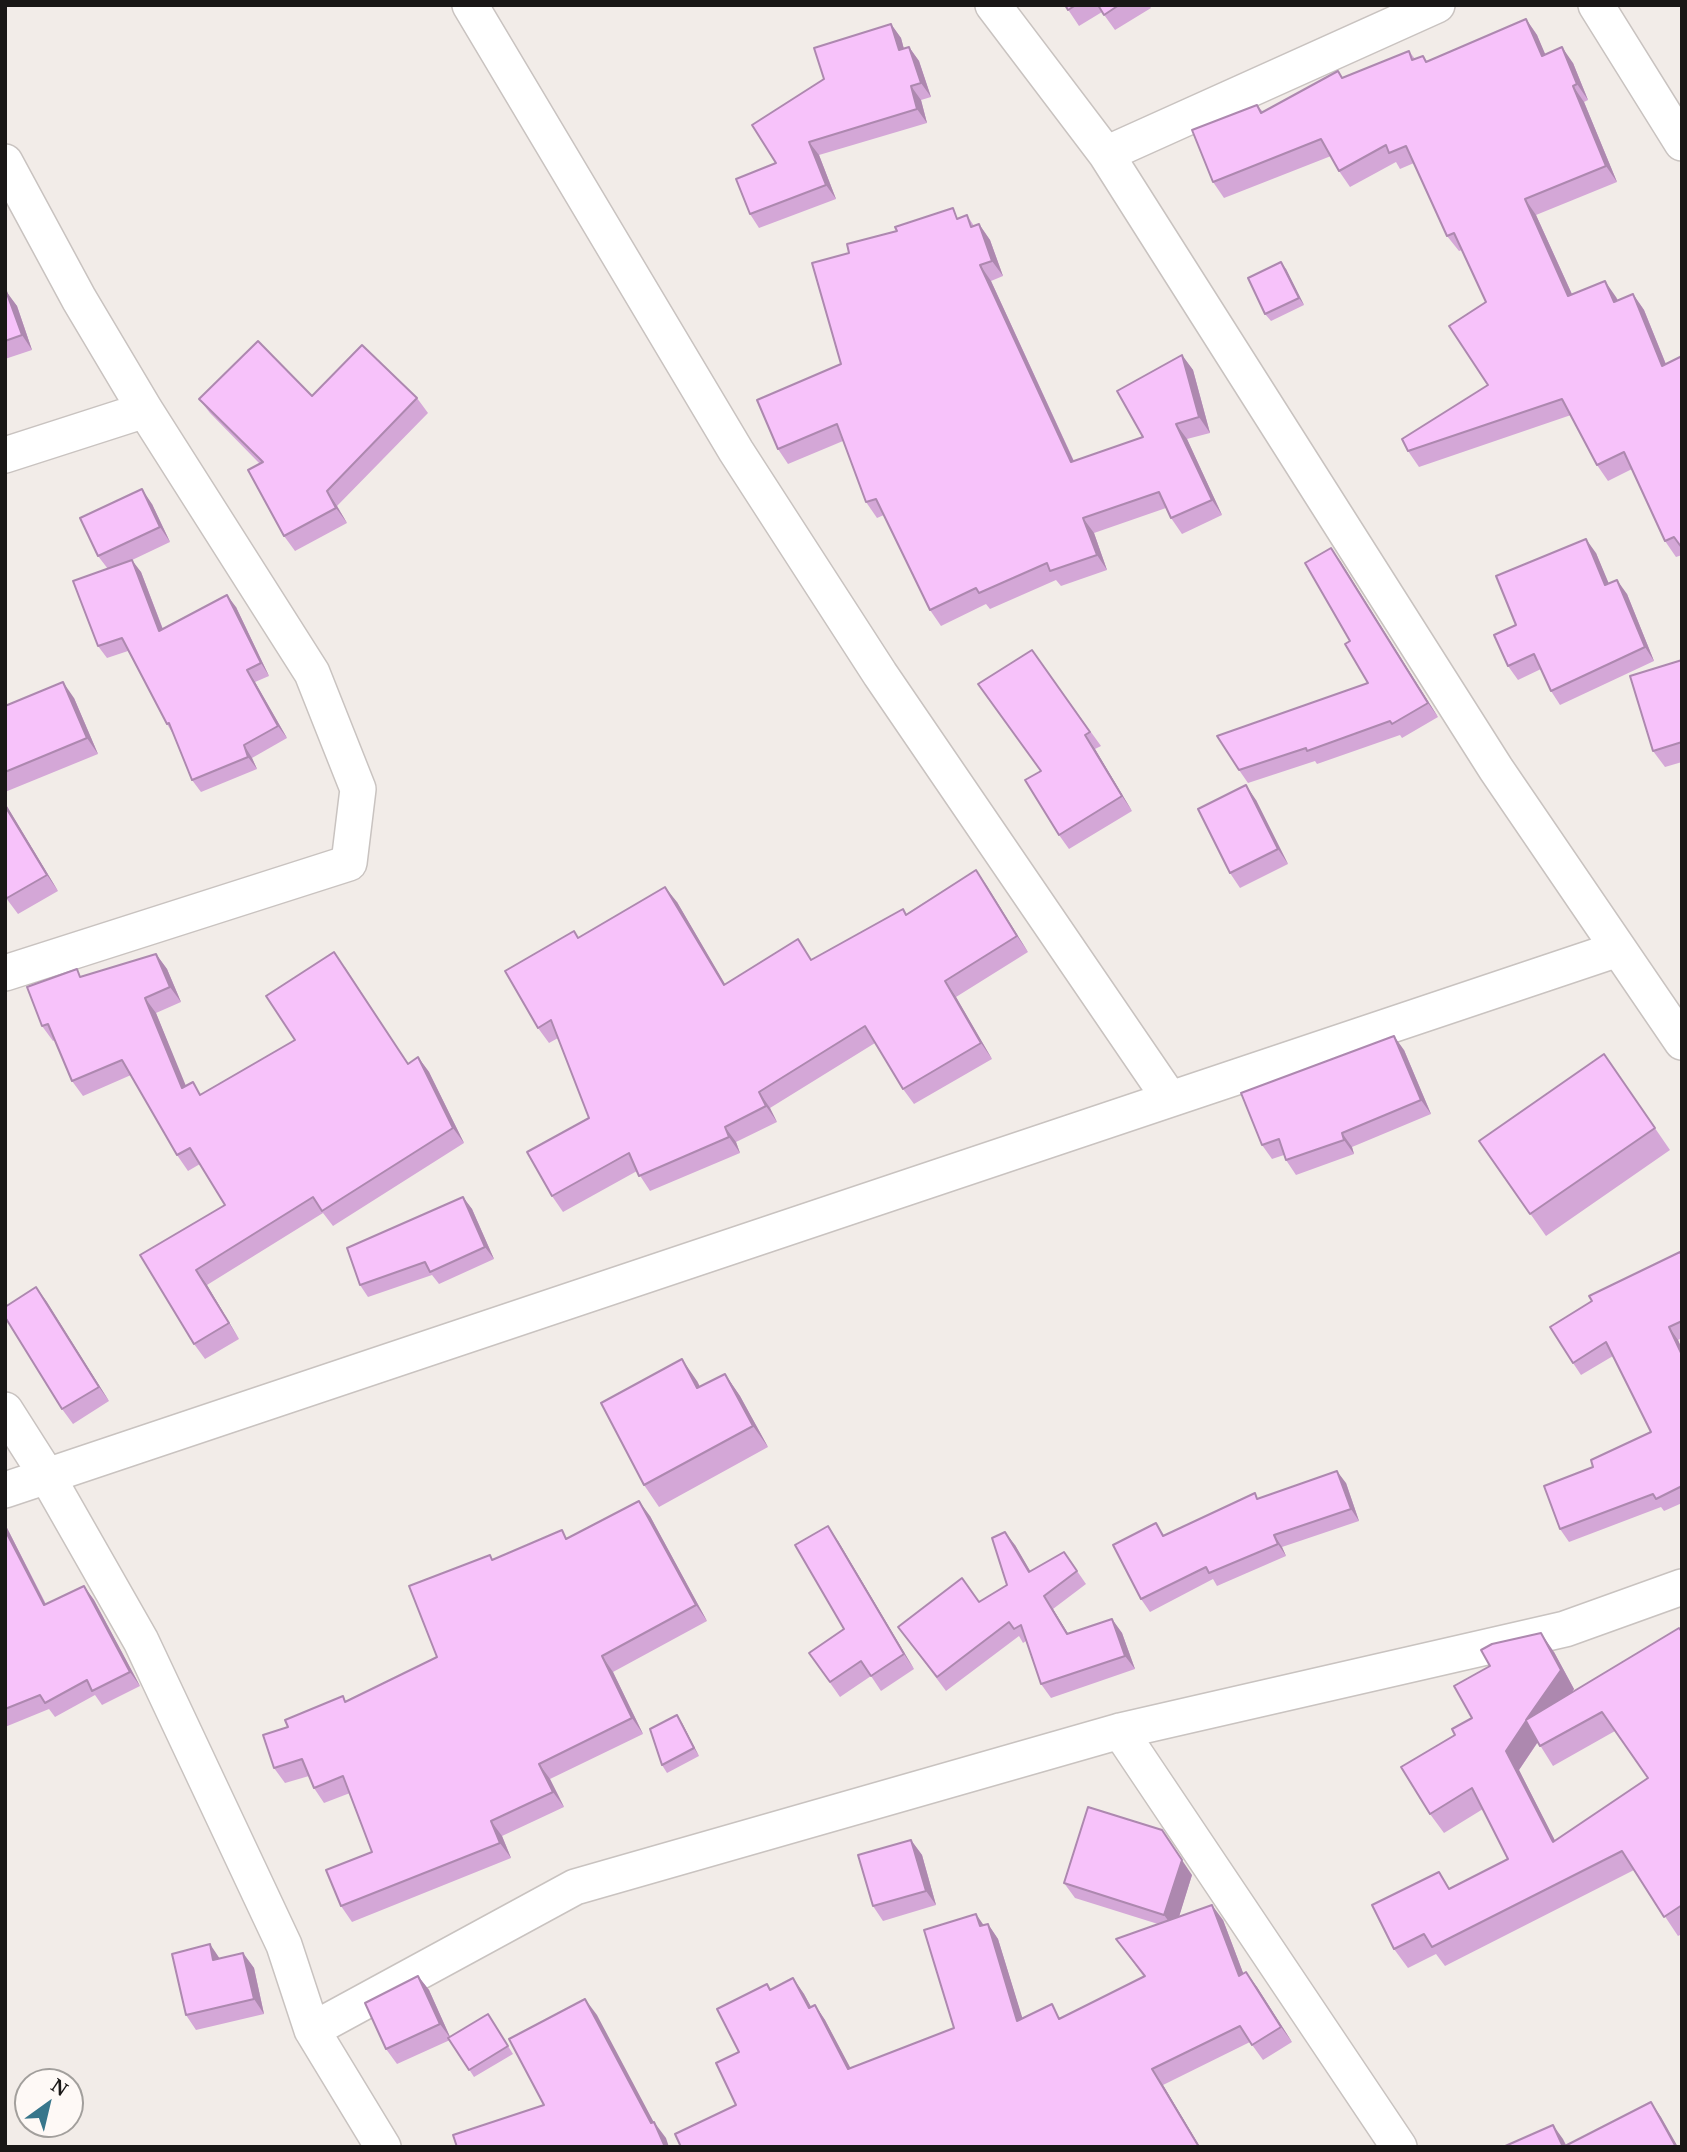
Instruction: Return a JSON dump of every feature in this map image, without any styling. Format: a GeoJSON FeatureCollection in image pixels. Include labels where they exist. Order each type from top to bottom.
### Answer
{"type":"FeatureCollection","features":[{"type":"Feature","properties":{"kind":"street"},"geometry":{"type":"LineString","coordinates":[[470,5],[736,451],[880,674],[1170,1099]]}},
{"type":"Feature","properties":{"kind":"street"},"geometry":{"type":"LineString","coordinates":[[993,5],[1106,154],[1496,769],[1682,1042]]}},
{"type":"Feature","properties":{"kind":"street"},"geometry":{"type":"LineString","coordinates":[[1106,154],[1437,5]]}},
{"type":"Feature","properties":{"kind":"street"},"geometry":{"type":"LineString","coordinates":[[1596,5],[1682,143]]}},
{"type":"Feature","properties":{"kind":"street"},"geometry":{"type":"LineString","coordinates":[[5,162],[79,299],[145,410],[312,673],[358,789],[349,863],[5,973]]}},
{"type":"Feature","properties":{"kind":"street"},"geometry":{"type":"LineString","coordinates":[[5,456],[145,410]]}},
{"type":"Feature","properties":{"kind":"street"},"geometry":{"type":"LineString","coordinates":[[5,1490],[1618,949]]}},
{"type":"Feature","properties":{"kind":"street"},"geometry":{"type":"LineString","coordinates":[[5,1410],[47,1476],[141,1642],[284,1945],[312,2030],[383,2147]]}},
{"type":"Feature","properties":{"kind":"street"},"geometry":{"type":"LineString","coordinates":[[312,2030],[575,1887],[1120,1731],[1565,1629],[1682,1587]]}},
{"type":"Feature","properties":{"kind":"street"},"geometry":{"type":"LineString","coordinates":[[1120,1731],[1399,2147]]}},
{"type":"Feature","properties":{"kind":"building"},"geometry":{"type":"Polygon","coordinates":[[[1098,5],[1119,5],[1104,15],[1098,5]]]}},
{"type":"Feature","properties":{"kind":"building"},"geometry":{"type":"Polygon","coordinates":[[[1526,19],[1542,56],[1562,47],[1577,84],[1573,86],[1606,166],[1525,199],[1568,296],[1605,281],[1614,302],[1633,294],[1662,366],[1682,356],[1682,548],[1674,537],[1665,541],[1624,452],[1597,465],[1562,399],[1408,451],[1402,439],[1488,385],[1449,326],[1486,302],[1454,233],[1447,236],[1406,146],[1389,153],[1386,145],[1339,171],[1321,139],[1213,182],[1192,130],[1257,105],[1261,113],[1338,71],[1342,78],[1409,51],[1412,60],[1423,56],[1426,62],[1526,19]]]}},
{"type":"Feature","properties":{"kind":"building"},"geometry":{"type":"Polygon","coordinates":[[[891,24],[899,50],[909,47],[921,83],[911,86],[917,109],[809,142],[826,185],[750,214],[736,179],[776,163],[752,125],[824,79],[814,48],[891,24]]]}},
{"type":"Feature","properties":{"kind":"building"},"geometry":{"type":"Polygon","coordinates":[[[953,208],[957,219],[967,215],[971,227],[979,224],[992,261],[980,265],[1071,462],[1143,437],[1117,391],[1182,355],[1199,417],[1176,424],[1212,500],[1171,518],[1159,492],[1083,518],[1097,555],[1050,571],[1047,563],[979,593],[976,588],[930,610],[876,499],[866,502],[837,424],[778,449],[757,400],[841,364],[812,263],[849,253],[847,244],[897,231],[895,227],[953,208]]]}},
{"type":"Feature","properties":{"kind":"building"},"geometry":{"type":"Polygon","coordinates":[[[1281,262],[1299,298],[1265,314],[1248,278],[1281,262]]]}},
{"type":"Feature","properties":{"kind":"building"},"geometry":{"type":"Polygon","coordinates":[[[5,291],[22,335],[5,341],[5,291]]]}},
{"type":"Feature","properties":{"kind":"building"},"geometry":{"type":"Polygon","coordinates":[[[258,341],[312,396],[362,345],[417,398],[327,491],[336,508],[284,536],[248,470],[263,462],[199,399],[258,341]]]}},
{"type":"Feature","properties":{"kind":"building"},"geometry":{"type":"Polygon","coordinates":[[[142,489],[160,527],[98,556],[80,518],[142,489]]]}},
{"type":"Feature","properties":{"kind":"building"},"geometry":{"type":"Polygon","coordinates":[[[1586,539],[1605,585],[1617,580],[1645,647],[1551,691],[1534,654],[1508,666],[1494,635],[1516,625],[1496,576],[1586,539]]]}},
{"type":"Feature","properties":{"kind":"building"},"geometry":{"type":"Polygon","coordinates":[[[1331,548],[1428,703],[1392,724],[1390,721],[1307,751],[1306,748],[1239,770],[1217,736],[1368,683],[1345,644],[1350,641],[1305,563],[1331,548]]]}},
{"type":"Feature","properties":{"kind":"building"},"geometry":{"type":"Polygon","coordinates":[[[132,560],[159,631],[227,595],[261,663],[247,670],[278,726],[244,745],[248,757],[192,780],[169,723],[167,724],[122,638],[98,646],[73,581],[132,560]]]}},
{"type":"Feature","properties":{"kind":"building"},"geometry":{"type":"Polygon","coordinates":[[[1032,650],[1090,732],[1085,735],[1122,796],[1059,835],[1025,780],[1041,771],[978,684],[1032,650]]]}},
{"type":"Feature","properties":{"kind":"building"},"geometry":{"type":"Polygon","coordinates":[[[1682,660],[1682,742],[1653,751],[1630,676],[1682,660]]]}},
{"type":"Feature","properties":{"kind":"building"},"geometry":{"type":"Polygon","coordinates":[[[63,682],[87,738],[5,772],[5,706],[63,682]]]}},
{"type":"Feature","properties":{"kind":"building"},"geometry":{"type":"Polygon","coordinates":[[[1246,785],[1278,849],[1230,873],[1198,809],[1246,785]]]}},
{"type":"Feature","properties":{"kind":"building"},"geometry":{"type":"Polygon","coordinates":[[[5,806],[47,875],[7,898],[5,896],[5,806]]]}},
{"type":"Feature","properties":{"kind":"building"},"geometry":{"type":"Polygon","coordinates":[[[976,870],[1017,936],[945,981],[981,1043],[903,1089],[865,1026],[759,1092],[766,1106],[725,1127],[729,1137],[639,1176],[629,1153],[552,1196],[527,1152],[589,1118],[551,1020],[538,1028],[505,971],[574,931],[578,938],[665,887],[724,985],[798,939],[811,960],[903,909],[906,915],[976,870]]]}},
{"type":"Feature","properties":{"kind":"building"},"geometry":{"type":"Polygon","coordinates":[[[334,952],[408,1064],[418,1057],[453,1128],[322,1211],[313,1197],[196,1270],[229,1323],[194,1344],[140,1255],[225,1205],[190,1148],[177,1155],[122,1060],[72,1081],[48,1024],[42,1026],[27,987],[77,969],[80,977],[156,954],[170,987],[145,998],[182,1088],[193,1082],[200,1095],[295,1040],[266,996],[334,952]]]}},
{"type":"Feature","properties":{"kind":"building"},"geometry":{"type":"Polygon","coordinates":[[[1394,1036],[1421,1100],[1342,1133],[1344,1140],[1286,1160],[1279,1139],[1262,1145],[1241,1093],[1394,1036]]]}},
{"type":"Feature","properties":{"kind":"building"},"geometry":{"type":"Polygon","coordinates":[[[1604,1054],[1655,1128],[1530,1214],[1479,1141],[1604,1054]]]}},
{"type":"Feature","properties":{"kind":"building"},"geometry":{"type":"Polygon","coordinates":[[[463,1197],[485,1247],[430,1272],[425,1262],[360,1285],[347,1248],[463,1197]]]}},
{"type":"Feature","properties":{"kind":"building"},"geometry":{"type":"Polygon","coordinates":[[[1680,1252],[1682,1321],[1669,1327],[1682,1355],[1682,1486],[1656,1499],[1653,1494],[1560,1529],[1544,1486],[1593,1467],[1591,1460],[1651,1432],[1606,1342],[1573,1363],[1550,1327],[1592,1301],[1589,1296],[1680,1252]]]}},
{"type":"Feature","properties":{"kind":"building"},"geometry":{"type":"Polygon","coordinates":[[[36,1287],[99,1387],[62,1409],[5,1317],[5,1307],[36,1287]]]}},
{"type":"Feature","properties":{"kind":"building"},"geometry":{"type":"Polygon","coordinates":[[[682,1359],[697,1388],[725,1374],[753,1426],[644,1485],[601,1403],[682,1359]]]}},
{"type":"Feature","properties":{"kind":"building"},"geometry":{"type":"Polygon","coordinates":[[[1337,1471],[1351,1509],[1274,1535],[1278,1544],[1209,1573],[1206,1567],[1141,1599],[1113,1545],[1156,1523],[1163,1536],[1255,1493],[1257,1499],[1337,1471]]]}},
{"type":"Feature","properties":{"kind":"building"},"geometry":{"type":"Polygon","coordinates":[[[639,1501],[696,1605],[602,1656],[632,1718],[539,1764],[553,1792],[491,1821],[500,1843],[341,1906],[326,1870],[372,1852],[343,1776],[314,1788],[302,1759],[274,1768],[263,1735],[288,1727],[285,1720],[343,1696],[345,1702],[437,1657],[409,1586],[490,1555],[492,1560],[562,1530],[566,1539],[639,1501]]]}},
{"type":"Feature","properties":{"kind":"building"},"geometry":{"type":"Polygon","coordinates":[[[828,1526],[904,1654],[871,1676],[861,1661],[830,1682],[809,1653],[844,1629],[795,1545],[828,1526]]]}},
{"type":"Feature","properties":{"kind":"building"},"geometry":{"type":"Polygon","coordinates":[[[5,1530],[44,1605],[84,1586],[130,1672],[92,1691],[87,1680],[45,1703],[40,1695],[5,1709],[5,1530]]]}},
{"type":"Feature","properties":{"kind":"building"},"geometry":{"type":"Polygon","coordinates":[[[1005,1532],[1029,1572],[1064,1552],[1077,1571],[1044,1596],[1067,1634],[1112,1619],[1125,1656],[1041,1684],[1021,1625],[1014,1629],[1009,1622],[937,1677],[898,1627],[962,1578],[979,1602],[1007,1585],[992,1538],[1005,1532]]]}},
{"type":"Feature","properties":{"kind":"building"},"geometry":{"type":"Polygon","coordinates":[[[1679,1628],[1682,1632],[1682,1905],[1664,1917],[1622,1851],[1432,1947],[1424,1934],[1394,1949],[1372,1905],[1439,1872],[1449,1889],[1508,1859],[1472,1788],[1430,1814],[1401,1767],[1455,1735],[1452,1729],[1472,1718],[1454,1686],[1490,1666],[1481,1650],[1492,1644],[1541,1633],[1561,1670],[1526,1720],[1679,1628]],[[1602,1712],[1540,1746],[1526,1721],[1506,1751],[1553,1842],[1648,1778],[1602,1712]]]}},
{"type":"Feature","properties":{"kind":"building"},"geometry":{"type":"Polygon","coordinates":[[[677,1715],[694,1748],[662,1765],[650,1729],[677,1715]]]}},
{"type":"Feature","properties":{"kind":"building"},"geometry":{"type":"Polygon","coordinates":[[[1088,1807],[1162,1830],[1182,1860],[1164,1915],[1064,1883],[1088,1807]]]}},
{"type":"Feature","properties":{"kind":"building"},"geometry":{"type":"Polygon","coordinates":[[[911,1840],[926,1891],[873,1906],[858,1855],[911,1840]]]}},
{"type":"Feature","properties":{"kind":"building"},"geometry":{"type":"Polygon","coordinates":[[[1212,1905],[1239,1976],[1246,1972],[1281,2027],[1252,2045],[1240,2026],[1152,2069],[1199,2147],[681,2147],[675,2134],[736,2105],[716,2063],[739,2052],[717,2009],[767,1984],[770,1990],[793,1978],[809,2008],[815,2005],[848,2069],[954,2028],[924,1930],[976,1914],[980,1926],[988,1924],[1017,2021],[1052,2004],[1059,2019],[1145,1976],[1116,1939],[1212,1905]]]}},
{"type":"Feature","properties":{"kind":"building"},"geometry":{"type":"Polygon","coordinates":[[[210,1944],[213,1960],[243,1953],[254,1999],[186,2015],[172,1954],[210,1944]]]}},
{"type":"Feature","properties":{"kind":"building"},"geometry":{"type":"Polygon","coordinates":[[[418,1976],[440,2024],[386,2049],[365,2003],[418,1976]]]}},
{"type":"Feature","properties":{"kind":"building"},"geometry":{"type":"Polygon","coordinates":[[[585,1999],[651,2123],[654,2122],[665,2147],[457,2147],[453,2135],[544,2105],[509,2039],[585,1999]]]}},
{"type":"Feature","properties":{"kind":"building"},"geometry":{"type":"Polygon","coordinates":[[[488,2014],[508,2046],[469,2070],[448,2038],[488,2014]]]}},
{"type":"Feature","properties":{"kind":"building"},"geometry":{"type":"Polygon","coordinates":[[[1651,2102],[1676,2147],[1563,2147],[1651,2102]]]}},
{"type":"Feature","properties":{"kind":"building"},"geometry":{"type":"Polygon","coordinates":[[[1553,2125],[1563,2147],[1503,2147],[1553,2125]]]}}]}
